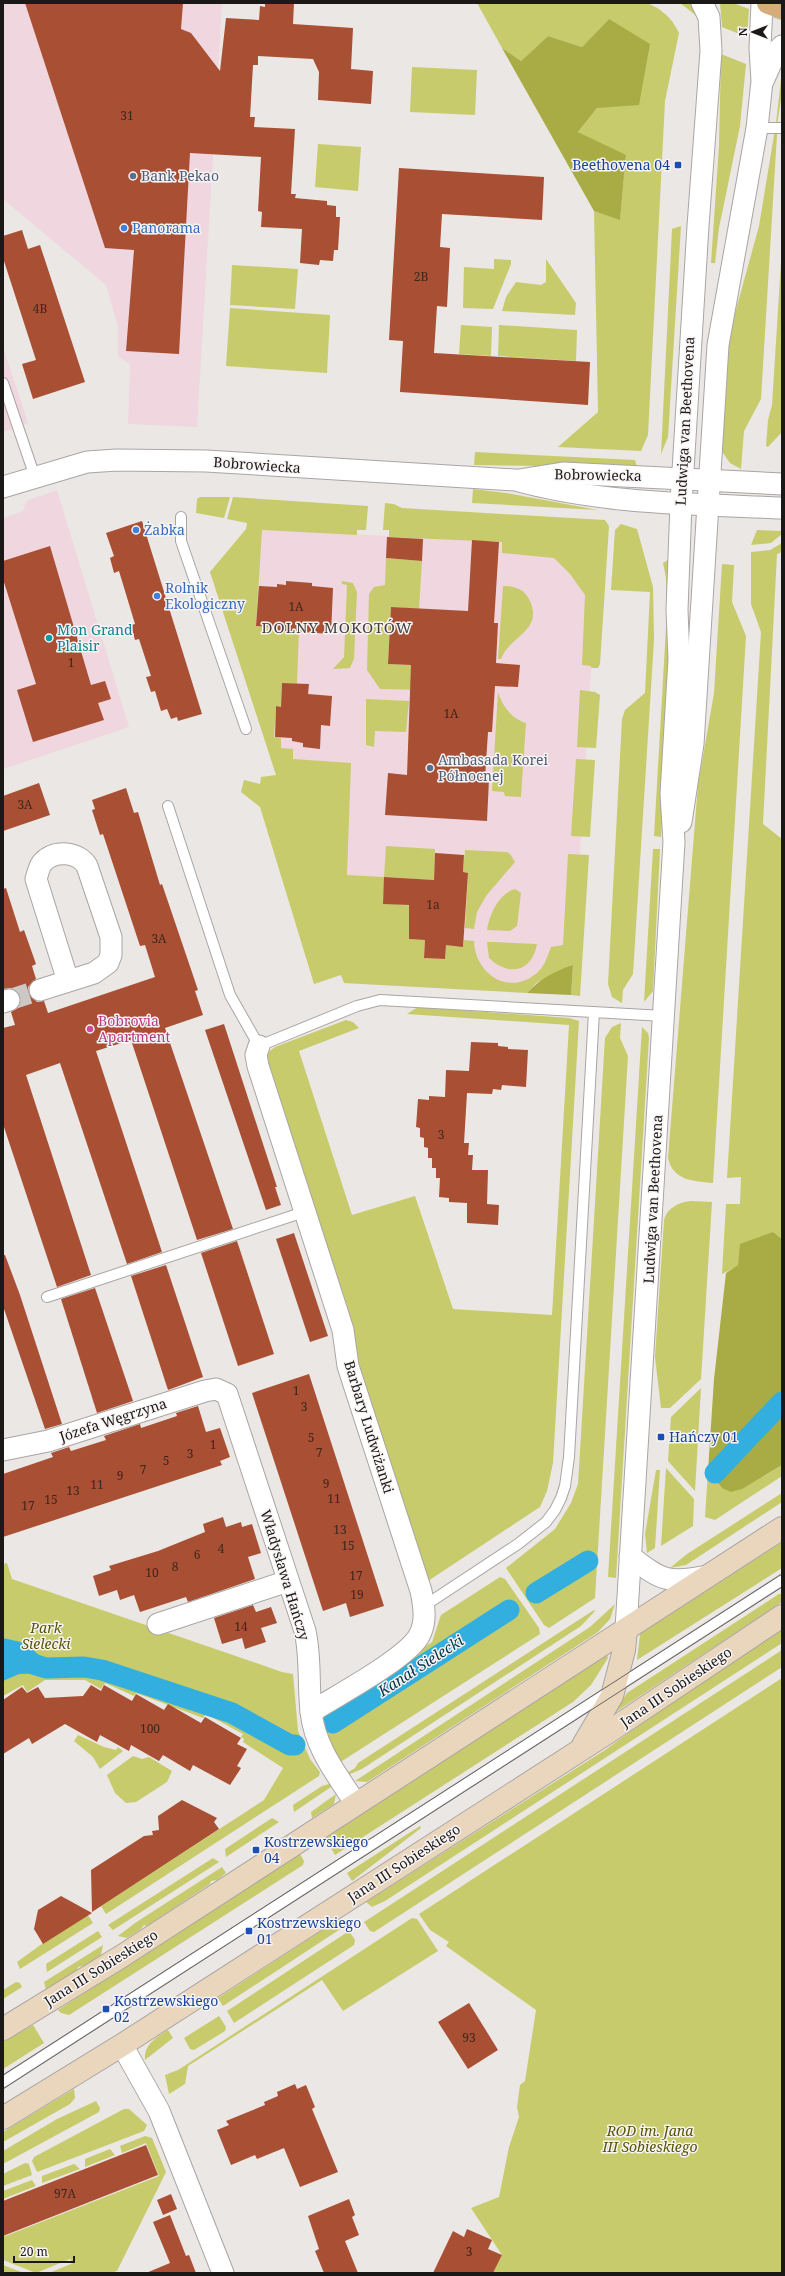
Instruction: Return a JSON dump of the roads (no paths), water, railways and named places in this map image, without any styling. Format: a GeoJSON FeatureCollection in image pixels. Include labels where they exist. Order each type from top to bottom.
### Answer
{"type":"FeatureCollection","features":[{"type":"Feature","properties":{"kind":"main road"},"geometry":{"type":"LineString","coordinates":[[768,3],[782,8]]}},
{"type":"Feature","properties":{"kind":"main road","name":"Jana III Sobieskiego"},"geometry":{"type":"LineString","coordinates":[[3,2029],[99,1971],[782,1528]]}},
{"type":"Feature","properties":{"kind":"main road","name":"Jana III Sobieskiego"},"geometry":{"type":"LineString","coordinates":[[3,2118],[122,2046],[581,1749],[782,1616]]}},
{"type":"Feature","properties":{"kind":"main road"},"geometry":{"type":"LineString","coordinates":[[581,1749],[604,1711],[614,1688],[624,1650],[626,1629]]}},
{"type":"Feature","properties":{"kind":"street","name":"Ludwiga van Beethovena"},"geometry":{"type":"LineString","coordinates":[[626,1629],[674,842],[671,794],[679,659],[677,610],[682,478],[711,51],[709,17],[702,3]]}},
{"type":"Feature","properties":{"kind":"street","name":"Ludwiga van Beethovena"},"geometry":{"type":"LineString","coordinates":[[674,842],[683,815],[693,744],[718,345],[757,128],[762,81],[760,48],[762,3]]}},
{"type":"Feature","properties":{"kind":"street","name":"Ludwiga van Beethovena"},"geometry":{"type":"LineString","coordinates":[[762,81],[775,54],[782,46]]}},
{"type":"Feature","properties":{"kind":"street","name":"Bobrowiecka"},"geometry":{"type":"LineString","coordinates":[[3,487],[87,462],[176,460],[515,480],[563,473],[782,484]]}},
{"type":"Feature","properties":{"kind":"street","name":"Bobrowiecka"},"geometry":{"type":"LineString","coordinates":[[515,480],[554,492],[708,505],[782,508]]}},
{"type":"Feature","properties":{"kind":"street"},"geometry":{"type":"LineString","coordinates":[[40,990],[68,981],[101,969],[108,963],[112,945],[87,866],[84,860],[70,854],[48,858],[40,866],[36,879],[68,981]]}},
{"type":"Feature","properties":{"kind":"street","name":"Barbary Ludwiżanki"},"geometry":{"type":"LineString","coordinates":[[259,1046],[256,1055],[258,1066],[343,1330],[348,1366],[421,1591],[424,1606],[422,1628],[408,1649],[311,1712]]}},
{"type":"Feature","properties":{"kind":"street","name":"Józefa Węgrzyna"},"geometry":{"type":"LineString","coordinates":[[3,1450],[48,1441],[205,1391],[216,1389],[222,1390]]}},
{"type":"Feature","properties":{"kind":"street","name":"Władysława Hańczy"},"geometry":{"type":"LineString","coordinates":[[222,1390],[231,1403],[307,1639],[311,1712],[319,1746],[356,1804]]}},
{"type":"Feature","properties":{"kind":"street"},"geometry":{"type":"LineString","coordinates":[[630,1556],[653,1574],[664,1579],[685,1580],[708,1576]]}},
{"type":"Feature","properties":{"kind":"street"},"geometry":{"type":"LineString","coordinates":[[158,1624],[288,1581]]}},
{"type":"Feature","properties":{"kind":"street"},"geometry":{"type":"LineString","coordinates":[[122,2046],[159,2111],[223,2273]]}},
{"type":"Feature","properties":{"kind":"lane"},"geometry":{"type":"LineString","coordinates":[[757,128],[782,128]]}},
{"type":"Feature","properties":{"kind":"lane"},"geometry":{"type":"LineString","coordinates":[[3,383],[35,477]]}},
{"type":"Feature","properties":{"kind":"lane"},"geometry":{"type":"LineString","coordinates":[[181,517],[182,541],[246,729]]}},
{"type":"Feature","properties":{"kind":"lane"},"geometry":{"type":"LineString","coordinates":[[168,806],[230,995],[259,1046],[357,1006],[380,1000],[664,1016]]}},
{"type":"Feature","properties":{"kind":"lane"},"geometry":{"type":"LineString","coordinates":[[424,1606],[534,1532],[555,1510],[565,1486],[570,1449],[594,1012]]}},
{"type":"Feature","properties":{"kind":"lane"},"geometry":{"type":"LineString","coordinates":[[47,1297],[304,1212]]}},
{"type":"Feature","properties":{"kind":"lane"},"geometry":{"type":"LineString","coordinates":[[3,2082],[782,1580]]}},
{"type":"Feature","properties":{"kind":"water"},"geometry":{"type":"Polygon","coordinates":[[[3,1638],[25,1643],[47,1662],[45,1673],[19,1674],[3,1681],[3,1638]]]}},
{"type":"Feature","properties":{"kind":"waterway","name":"Kanał Sielecki"},"geometry":{"type":"LineString","coordinates":[[715,1473],[782,1402]]}},
{"type":"Feature","properties":{"kind":"waterway","name":"Kanał Sielecki"},"geometry":{"type":"LineString","coordinates":[[536,1593],[588,1561]]}},
{"type":"Feature","properties":{"kind":"waterway","name":"Kanał Sielecki"},"geometry":{"type":"LineString","coordinates":[[333,1723],[509,1610]]}},
{"type":"Feature","properties":{"kind":"waterway"},"geometry":{"type":"LineString","coordinates":[[3,1655],[46,1668],[84,1667],[102,1670],[232,1713],[290,1745],[295,1745]]}},
{"type":"Feature","properties":{"kind":"tunnel"},"geometry":{"type":"LineString","coordinates":[[9,1000],[40,990]]}},
{"type":"Feature","properties":{"kind":"tram line"},"geometry":{"type":"LineString","coordinates":[[3,2075],[782,1574]]}},
{"type":"Feature","properties":{"kind":"tram line"},"geometry":{"type":"LineString","coordinates":[[3,2089],[782,1587]]}},
{"type":"Feature","properties":{"kind":"place","name":"Beethovena 04"},"geometry":{"type":"Point","coordinates":[678,165]}},
{"type":"Feature","properties":{"kind":"place","name":"Bank Pekao"},"geometry":{"type":"Point","coordinates":[133,176]}},
{"type":"Feature","properties":{"kind":"place","name":"Panorama"},"geometry":{"type":"Point","coordinates":[124,228]}},
{"type":"Feature","properties":{"kind":"place","name":"Żabka"},"geometry":{"type":"Point","coordinates":[136,530]}},
{"type":"Feature","properties":{"kind":"place","name":"Rolnik Ekologiczny"},"geometry":{"type":"Point","coordinates":[157,596]}},
{"type":"Feature","properties":{"kind":"place","name":"Mon Grand Plaisir"},"geometry":{"type":"Point","coordinates":[49,638]}},
{"type":"Feature","properties":{"kind":"place","name":"Ambasada Korei Północnej"},"geometry":{"type":"Point","coordinates":[430,768]}},
{"type":"Feature","properties":{"kind":"place","name":"Bobrovia Apartment"},"geometry":{"type":"Point","coordinates":[90,1029]}},
{"type":"Feature","properties":{"kind":"place","name":"Hańczy 01"},"geometry":{"type":"Point","coordinates":[661,1437]}},
{"type":"Feature","properties":{"kind":"place","name":"Kostrzewskiego 04"},"geometry":{"type":"Point","coordinates":[256,1850]}},
{"type":"Feature","properties":{"kind":"place","name":"Kostrzewskiego 01"},"geometry":{"type":"Point","coordinates":[249,1931]}},
{"type":"Feature","properties":{"kind":"place","name":"Kostrzewskiego 02"},"geometry":{"type":"Point","coordinates":[106,2009]}},
{"type":"Feature","properties":{"kind":"district","name":"DOLNY MOKOTÓW"},"geometry":{"type":"Point","coordinates":[337,628]}},
{"type":"Feature","properties":{"kind":"park label","name":"Park Sielecki"},"geometry":{"type":"Point","coordinates":[46,1636]}},
{"type":"Feature","properties":{"kind":"park label","name":"ROD im. Jana III Sobieskiego"},"geometry":{"type":"Point","coordinates":[650,2140]}}]}
